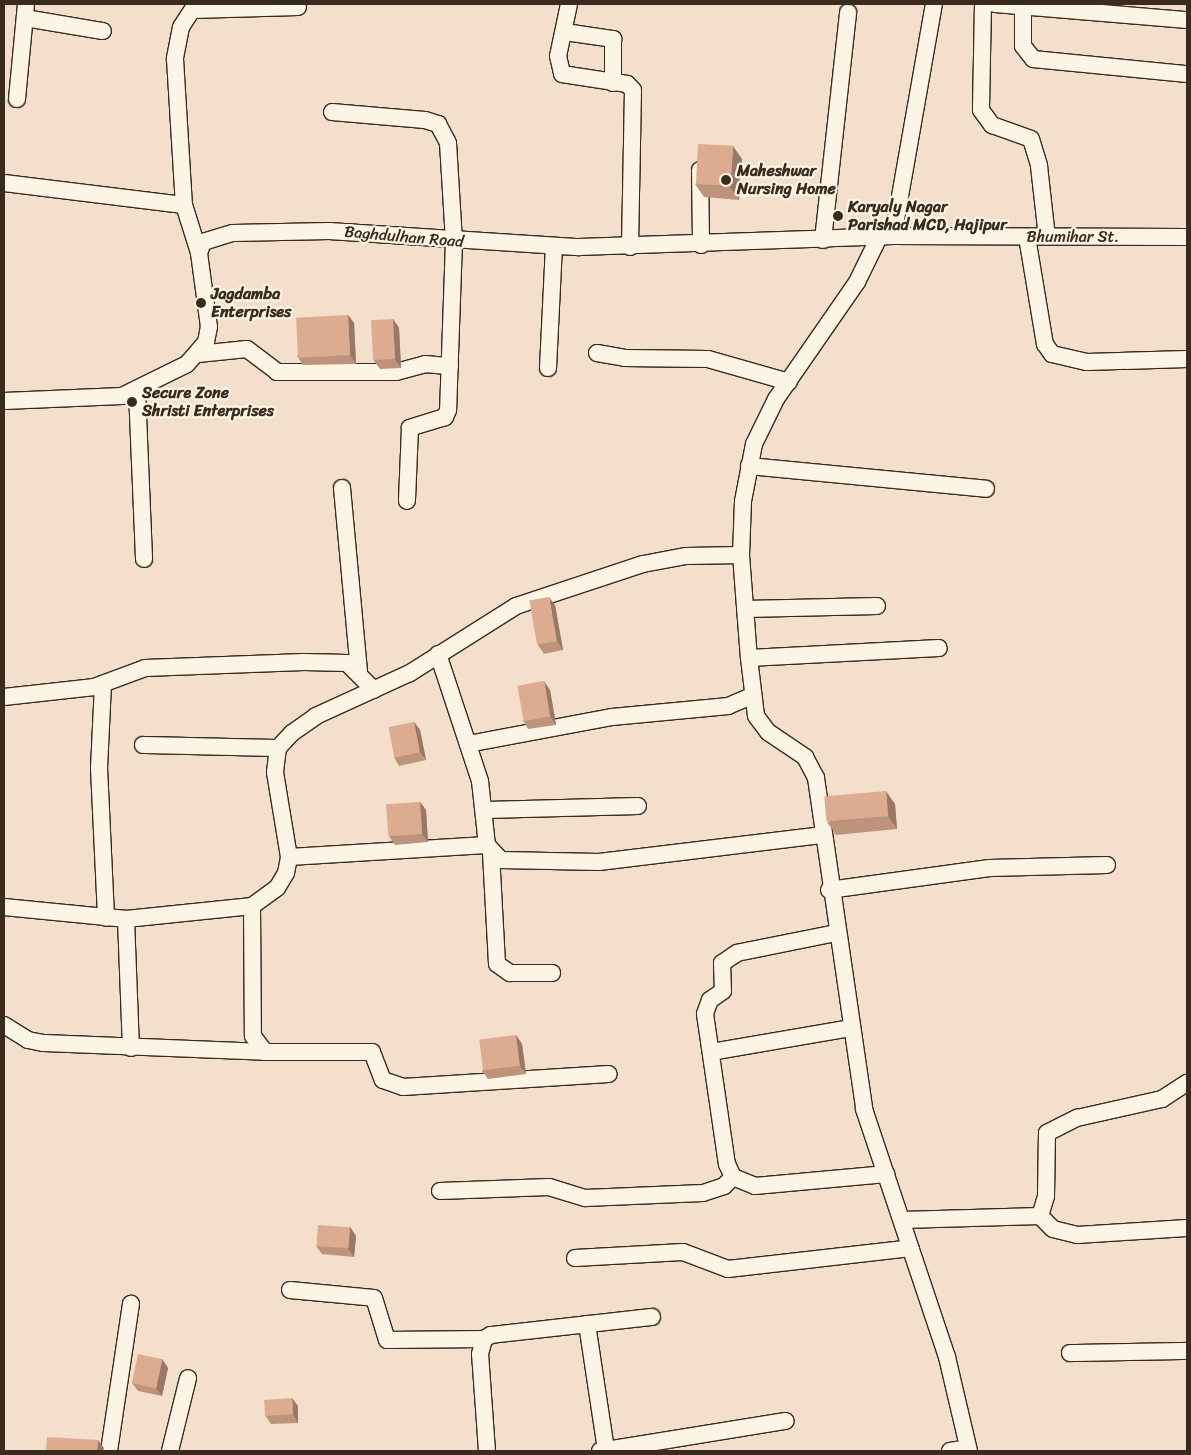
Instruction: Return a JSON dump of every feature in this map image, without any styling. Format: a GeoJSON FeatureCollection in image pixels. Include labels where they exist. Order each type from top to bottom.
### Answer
{"type":"FeatureCollection","features":[{"type":"Feature","properties":{"kind":"street"},"geometry":{"type":"LineString","coordinates":[[569,4],[558,56],[562,74],[627,84],[635,98],[630,247]]}},
{"type":"Feature","properties":{"kind":"street"},"geometry":{"type":"LineString","coordinates":[[934,4],[886,237],[833,322],[789,382],[765,419],[749,466],[741,555],[752,696],[756,716],[768,732],[805,757],[816,778],[829,890],[864,1109],[947,1357],[969,1450],[950,1451]]}},
{"type":"Feature","properties":{"kind":"street"},"geometry":{"type":"LineString","coordinates":[[983,4],[981,110],[992,125],[1031,139],[1039,166],[1047,237]]}},
{"type":"Feature","properties":{"kind":"street"},"geometry":{"type":"LineString","coordinates":[[1001,4],[1100,8],[1187,20]]}},
{"type":"Feature","properties":{"kind":"street"},"geometry":{"type":"LineString","coordinates":[[1022,6],[1023,46],[1032,60],[1187,74]]}},
{"type":"Feature","properties":{"kind":"street"},"geometry":{"type":"LineString","coordinates":[[198,354],[209,328],[199,253],[184,204],[175,42],[195,7],[298,7]]}},
{"type":"Feature","properties":{"kind":"street"},"geometry":{"type":"LineString","coordinates":[[17,99],[25,11],[103,31]]}},
{"type":"Feature","properties":{"kind":"street"},"geometry":{"type":"LineString","coordinates":[[823,240],[848,12]]}},
{"type":"Feature","properties":{"kind":"street"},"geometry":{"type":"LineString","coordinates":[[564,32],[613,39],[612,83]]}},
{"type":"Feature","properties":{"kind":"street"},"geometry":{"type":"LineString","coordinates":[[332,112],[438,124],[448,143],[454,241],[450,366],[445,417],[410,428],[408,501]]}},
{"type":"Feature","properties":{"kind":"street"},"geometry":{"type":"LineString","coordinates":[[700,155],[701,245]]}},
{"type":"Feature","properties":{"kind":"street"},"geometry":{"type":"LineString","coordinates":[[4,183],[184,204]]}},
{"type":"Feature","properties":{"kind":"street","name":"Baghdulhan Road"},"geometry":{"type":"LineString","coordinates":[[199,253],[203,242],[233,233],[328,231],[454,241],[554,246],[630,247],[928,236]]}},
{"type":"Feature","properties":{"kind":"street","name":"Bhumihar St."},"geometry":{"type":"LineString","coordinates":[[928,236],[1187,237]]}},
{"type":"Feature","properties":{"kind":"street"},"geometry":{"type":"LineString","coordinates":[[1027,237],[1045,344],[1052,354],[1086,362],[1187,358]]}},
{"type":"Feature","properties":{"kind":"street"},"geometry":{"type":"LineString","coordinates":[[548,368],[554,246]]}},
{"type":"Feature","properties":{"kind":"street"},"geometry":{"type":"LineString","coordinates":[[4,401],[104,398],[138,391],[198,354],[247,349],[277,372],[396,372],[425,364],[450,366]]}},
{"type":"Feature","properties":{"kind":"street"},"geometry":{"type":"LineString","coordinates":[[597,352],[624,358],[708,359],[789,382]]}},
{"type":"Feature","properties":{"kind":"street"},"geometry":{"type":"LineString","coordinates":[[138,391],[144,559]]}},
{"type":"Feature","properties":{"kind":"street"},"geometry":{"type":"LineString","coordinates":[[749,466],[986,489]]}},
{"type":"Feature","properties":{"kind":"street"},"geometry":{"type":"LineString","coordinates":[[342,488],[359,671]]}},
{"type":"Feature","properties":{"kind":"street"},"geometry":{"type":"LineString","coordinates":[[143,745],[278,748],[316,716],[374,690],[438,654],[516,606],[575,584],[686,556],[741,555]]}},
{"type":"Feature","properties":{"kind":"street"},"geometry":{"type":"LineString","coordinates":[[745,609],[877,606]]}},
{"type":"Feature","properties":{"kind":"street"},"geometry":{"type":"LineString","coordinates":[[749,658],[939,648]]}},
{"type":"Feature","properties":{"kind":"street"},"geometry":{"type":"LineString","coordinates":[[438,654],[468,744],[486,810],[497,964],[510,973],[552,973]]}},
{"type":"Feature","properties":{"kind":"street"},"geometry":{"type":"LineString","coordinates":[[4,698],[103,684],[145,668],[167,665],[338,662],[359,671],[374,690]]}},
{"type":"Feature","properties":{"kind":"street"},"geometry":{"type":"LineString","coordinates":[[103,684],[98,760],[106,918]]}},
{"type":"Feature","properties":{"kind":"street"},"geometry":{"type":"LineString","coordinates":[[468,744],[612,717],[728,706],[752,696]]}},
{"type":"Feature","properties":{"kind":"street"},"geometry":{"type":"LineString","coordinates":[[4,907],[126,919],[252,906],[277,888],[289,857],[275,772],[278,748]]}},
{"type":"Feature","properties":{"kind":"street"},"geometry":{"type":"LineString","coordinates":[[486,810],[638,806]]}},
{"type":"Feature","properties":{"kind":"street"},"geometry":{"type":"LineString","coordinates":[[289,857],[489,849],[516,862],[599,862],[823,835]]}},
{"type":"Feature","properties":{"kind":"street"},"geometry":{"type":"LineString","coordinates":[[829,890],[990,868],[1107,865]]}},
{"type":"Feature","properties":{"kind":"street"},"geometry":{"type":"LineString","coordinates":[[252,906],[253,1036],[265,1052]]}},
{"type":"Feature","properties":{"kind":"street"},"geometry":{"type":"LineString","coordinates":[[126,919],[131,1048]]}},
{"type":"Feature","properties":{"kind":"street"},"geometry":{"type":"LineString","coordinates":[[733,1177],[710,1052],[706,1006],[723,991],[721,971],[727,957],[836,933]]}},
{"type":"Feature","properties":{"kind":"street"},"geometry":{"type":"LineString","coordinates":[[4,1025],[28,1040],[131,1048],[265,1052],[372,1052],[383,1080],[403,1087],[609,1074]]}},
{"type":"Feature","properties":{"kind":"street"},"geometry":{"type":"LineString","coordinates":[[710,1052],[851,1028]]}},
{"type":"Feature","properties":{"kind":"street"},"geometry":{"type":"LineString","coordinates":[[1040,1216],[1046,1196],[1047,1133],[1077,1118],[1149,1103],[1187,1083]]}},
{"type":"Feature","properties":{"kind":"street"},"geometry":{"type":"LineString","coordinates":[[733,1177],[755,1186],[886,1174]]}},
{"type":"Feature","properties":{"kind":"street"},"geometry":{"type":"LineString","coordinates":[[440,1191],[549,1187],[585,1198],[703,1193],[724,1186],[733,1177]]}},
{"type":"Feature","properties":{"kind":"street"},"geometry":{"type":"LineString","coordinates":[[902,1220],[1040,1216],[1053,1229],[1078,1235],[1187,1228]]}},
{"type":"Feature","properties":{"kind":"street"},"geometry":{"type":"LineString","coordinates":[[574,1258],[688,1252],[728,1269],[911,1248]]}},
{"type":"Feature","properties":{"kind":"street"},"geometry":{"type":"LineString","coordinates":[[290,1290],[374,1298],[387,1340],[484,1339],[491,1334],[652,1317]]}},
{"type":"Feature","properties":{"kind":"street"},"geometry":{"type":"LineString","coordinates":[[109,1451],[131,1304]]}},
{"type":"Feature","properties":{"kind":"street"},"geometry":{"type":"LineString","coordinates":[[587,1324],[603,1451],[669,1445],[786,1421]]}},
{"type":"Feature","properties":{"kind":"street"},"geometry":{"type":"LineString","coordinates":[[484,1339],[480,1354],[487,1451]]}},
{"type":"Feature","properties":{"kind":"street"},"geometry":{"type":"LineString","coordinates":[[1070,1353],[1187,1351]]}},
{"type":"Feature","properties":{"kind":"street"},"geometry":{"type":"LineString","coordinates":[[170,1451],[188,1378]]}},
{"type":"Feature","properties":{"kind":"building"},"geometry":{"type":"Polygon","coordinates":[[[698,144],[733,146],[731,186],[696,184],[698,144]]]}},
{"type":"Feature","properties":{"kind":"building"},"geometry":{"type":"Polygon","coordinates":[[[348,315],[350,355],[298,358],[296,318],[348,315]]]}},
{"type":"Feature","properties":{"kind":"building"},"geometry":{"type":"Polygon","coordinates":[[[393,319],[395,359],[373,360],[371,320],[393,319]]]}},
{"type":"Feature","properties":{"kind":"building"},"geometry":{"type":"Polygon","coordinates":[[[549,597],[557,641],[537,645],[529,600],[549,597]]]}},
{"type":"Feature","properties":{"kind":"building"},"geometry":{"type":"Polygon","coordinates":[[[544,681],[550,716],[524,721],[517,686],[544,681]]]}},
{"type":"Feature","properties":{"kind":"building"},"geometry":{"type":"Polygon","coordinates":[[[414,722],[420,752],[394,757],[388,727],[414,722]]]}},
{"type":"Feature","properties":{"kind":"building"},"geometry":{"type":"Polygon","coordinates":[[[886,791],[888,816],[826,821],[824,796],[886,791]]]}},
{"type":"Feature","properties":{"kind":"building"},"geometry":{"type":"Polygon","coordinates":[[[420,802],[422,834],[388,836],[386,804],[420,802]]]}},
{"type":"Feature","properties":{"kind":"building"},"geometry":{"type":"Polygon","coordinates":[[[516,1035],[520,1066],[483,1070],[479,1040],[516,1035]]]}},
{"type":"Feature","properties":{"kind":"building"},"geometry":{"type":"Polygon","coordinates":[[[318,1225],[350,1227],[348,1248],[317,1246],[318,1225]]]}},
{"type":"Feature","properties":{"kind":"building"},"geometry":{"type":"Polygon","coordinates":[[[138,1354],[162,1359],[156,1389],[132,1383],[138,1354]]]}},
{"type":"Feature","properties":{"kind":"building"},"geometry":{"type":"Polygon","coordinates":[[[292,1398],[293,1414],[265,1416],[264,1400],[292,1398]]]}},
{"type":"Feature","properties":{"kind":"building"},"geometry":{"type":"Polygon","coordinates":[[[47,1437],[98,1440],[97,1451],[46,1451],[47,1437]]]}},
{"type":"Feature","properties":{"kind":"place","name":"Maheshwar Nursing Home"},"geometry":{"type":"Point","coordinates":[726,180]}},
{"type":"Feature","properties":{"kind":"place","name":"Karyaly Nagar Parishad MCD, Hajipur"},"geometry":{"type":"Point","coordinates":[838,216]}},
{"type":"Feature","properties":{"kind":"place","name":"Jagdamba Enterprises"},"geometry":{"type":"Point","coordinates":[201,303]}},
{"type":"Feature","properties":{"kind":"place","name":"Secure Zone Shristi Enterprises"},"geometry":{"type":"Point","coordinates":[132,402]}}]}
